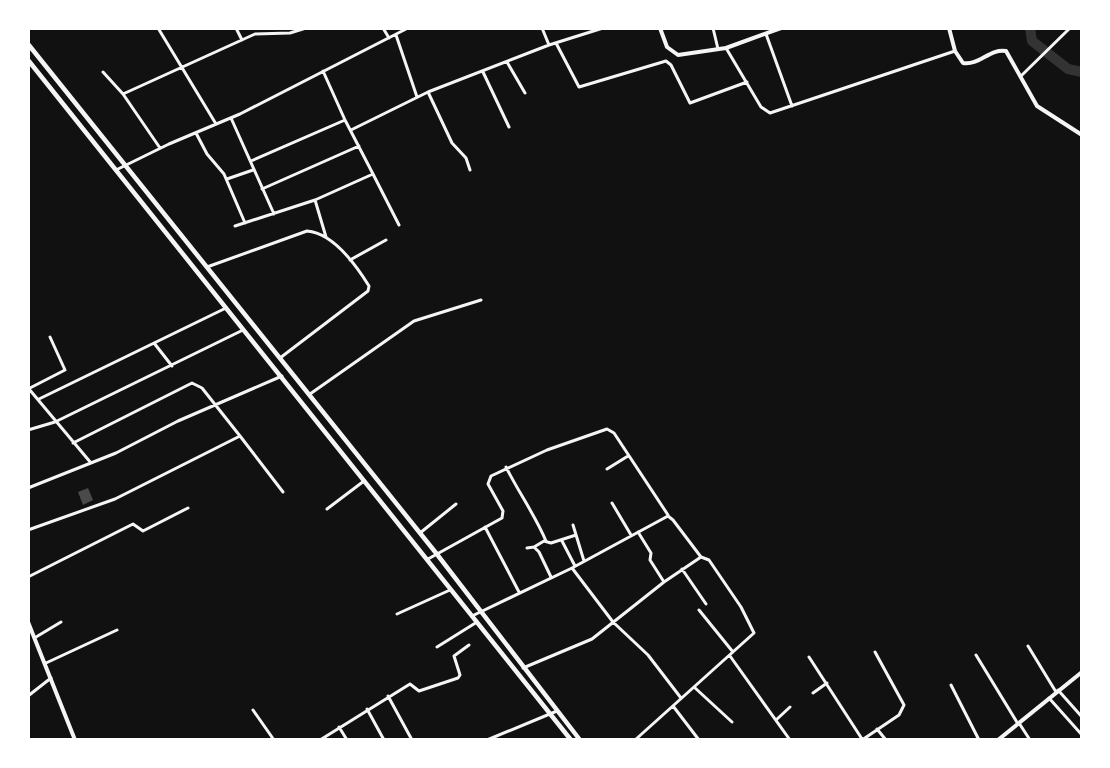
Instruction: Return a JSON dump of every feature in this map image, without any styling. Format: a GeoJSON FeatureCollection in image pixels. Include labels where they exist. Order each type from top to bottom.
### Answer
{"type":"FeatureCollection","features":[{"type":"Feature","properties":{"kind":"main road"},"geometry":{"type":"LineString","coordinates":[[28,44],[310,394],[580,740]]}},
{"type":"Feature","properties":{"kind":"main road"},"geometry":{"type":"LineString","coordinates":[[28,60],[282,375],[571,740]]}},
{"type":"Feature","properties":{"kind":"street"},"geometry":{"type":"LineString","coordinates":[[158,28],[216,124]]}},
{"type":"Feature","properties":{"kind":"street"},"geometry":{"type":"LineString","coordinates":[[236,28],[242,41]]}},
{"type":"Feature","properties":{"kind":"street"},"geometry":{"type":"LineString","coordinates":[[123,93],[260,33],[282,34],[306,28]]}},
{"type":"Feature","properties":{"kind":"street"},"geometry":{"type":"LineString","coordinates":[[383,28],[389,38]]}},
{"type":"Feature","properties":{"kind":"street"},"geometry":{"type":"LineString","coordinates":[[116,170],[160,148],[231,118],[408,28]]}},
{"type":"Feature","properties":{"kind":"street"},"geometry":{"type":"LineString","coordinates":[[542,28],[549,45]]}},
{"type":"Feature","properties":{"kind":"street"},"geometry":{"type":"LineString","coordinates":[[351,130],[428,92],[549,45],[603,28]]}},
{"type":"Feature","properties":{"kind":"street"},"geometry":{"type":"LineString","coordinates":[[660,28],[666,47],[673,54],[726,48],[781,28]]}},
{"type":"Feature","properties":{"kind":"street"},"geometry":{"type":"LineString","coordinates":[[713,28],[718,49]]}},
{"type":"Feature","properties":{"kind":"street"},"geometry":{"type":"LineString","coordinates":[[949,28],[961,61],[967,64],[995,51],[1006,51],[1037,106],[1082,135]]}},
{"type":"Feature","properties":{"kind":"street"},"geometry":{"type":"LineString","coordinates":[[1021,76],[1070,28]]}},
{"type":"Feature","properties":{"kind":"street"},"geometry":{"type":"LineString","coordinates":[[766,34],[792,106]]}},
{"type":"Feature","properties":{"kind":"street"},"geometry":{"type":"LineString","coordinates":[[396,35],[417,97]]}},
{"type":"Feature","properties":{"kind":"street"},"geometry":{"type":"LineString","coordinates":[[556,43],[579,87],[661,61],[669,62]]}},
{"type":"Feature","properties":{"kind":"street"},"geometry":{"type":"LineString","coordinates":[[726,48],[765,111],[774,113],[956,51]]}},
{"type":"Feature","properties":{"kind":"street"},"geometry":{"type":"LineString","coordinates":[[669,62],[673,54]]}},
{"type":"Feature","properties":{"kind":"street"},"geometry":{"type":"LineString","coordinates":[[507,62],[525,93]]}},
{"type":"Feature","properties":{"kind":"street"},"geometry":{"type":"LineString","coordinates":[[669,62],[690,103],[747,82]]}},
{"type":"Feature","properties":{"kind":"street"},"geometry":{"type":"LineString","coordinates":[[323,71],[345,120],[399,225]]}},
{"type":"Feature","properties":{"kind":"street"},"geometry":{"type":"LineString","coordinates":[[483,71],[509,127]]}},
{"type":"Feature","properties":{"kind":"street"},"geometry":{"type":"LineString","coordinates":[[103,72],[123,93],[160,148]]}},
{"type":"Feature","properties":{"kind":"street"},"geometry":{"type":"LineString","coordinates":[[428,92],[452,143],[466,158],[470,170]]}},
{"type":"Feature","properties":{"kind":"street"},"geometry":{"type":"LineString","coordinates":[[231,118],[274,214]]}},
{"type":"Feature","properties":{"kind":"street"},"geometry":{"type":"LineString","coordinates":[[251,161],[345,120]]}},
{"type":"Feature","properties":{"kind":"street"},"geometry":{"type":"LineString","coordinates":[[196,133],[207,154],[227,179],[245,223]]}},
{"type":"Feature","properties":{"kind":"street"},"geometry":{"type":"LineString","coordinates":[[262,189],[359,146]]}},
{"type":"Feature","properties":{"kind":"street"},"geometry":{"type":"LineString","coordinates":[[227,179],[253,170]]}},
{"type":"Feature","properties":{"kind":"street"},"geometry":{"type":"LineString","coordinates":[[235,226],[315,200],[373,174]]}},
{"type":"Feature","properties":{"kind":"street"},"geometry":{"type":"LineString","coordinates":[[315,200],[327,238]]}},
{"type":"Feature","properties":{"kind":"street"},"geometry":{"type":"LineString","coordinates":[[207,267],[307,231],[327,238],[350,260],[368,283],[368,291],[280,358]]}},
{"type":"Feature","properties":{"kind":"street"},"geometry":{"type":"LineString","coordinates":[[350,260],[386,240]]}},
{"type":"Feature","properties":{"kind":"street"},"geometry":{"type":"LineString","coordinates":[[310,394],[414,321],[481,300]]}},
{"type":"Feature","properties":{"kind":"street"},"geometry":{"type":"LineString","coordinates":[[39,399],[227,308]]}},
{"type":"Feature","properties":{"kind":"street"},"geometry":{"type":"LineString","coordinates":[[28,430],[55,422],[244,329]]}},
{"type":"Feature","properties":{"kind":"street"},"geometry":{"type":"LineString","coordinates":[[50,337],[65,370],[29,389],[91,464]]}},
{"type":"Feature","properties":{"kind":"street"},"geometry":{"type":"LineString","coordinates":[[154,343],[172,366]]}},
{"type":"Feature","properties":{"kind":"street"},"geometry":{"type":"LineString","coordinates":[[28,488],[91,464],[178,421],[282,375]]}},
{"type":"Feature","properties":{"kind":"street"},"geometry":{"type":"LineString","coordinates":[[73,443],[192,383],[202,388],[283,492]]}},
{"type":"Feature","properties":{"kind":"street"},"geometry":{"type":"LineString","coordinates":[[428,559],[504,515],[488,484],[491,476],[506,467],[607,429],[614,433],[668,516],[701,557],[709,560],[753,631],[731,654],[635,740]]}},
{"type":"Feature","properties":{"kind":"street"},"geometry":{"type":"LineString","coordinates":[[28,530],[115,499],[240,436]]}},
{"type":"Feature","properties":{"kind":"street"},"geometry":{"type":"LineString","coordinates":[[606,469],[628,456]]}},
{"type":"Feature","properties":{"kind":"street"},"geometry":{"type":"LineString","coordinates":[[506,467],[528,510],[537,518],[546,541]]}},
{"type":"Feature","properties":{"kind":"street"},"geometry":{"type":"LineString","coordinates":[[327,509],[365,480]]}},
{"type":"Feature","properties":{"kind":"street"},"geometry":{"type":"LineString","coordinates":[[612,503],[631,535]]}},
{"type":"Feature","properties":{"kind":"street"},"geometry":{"type":"LineString","coordinates":[[420,533],[456,504]]}},
{"type":"Feature","properties":{"kind":"street"},"geometry":{"type":"LineString","coordinates":[[28,577],[134,524],[143,531],[188,508]]}},
{"type":"Feature","properties":{"kind":"street"},"geometry":{"type":"LineString","coordinates":[[472,616],[573,567],[668,516]]}},
{"type":"Feature","properties":{"kind":"street"},"geometry":{"type":"LineString","coordinates":[[573,525],[584,561]]}},
{"type":"Feature","properties":{"kind":"street"},"geometry":{"type":"LineString","coordinates":[[485,526],[519,592]]}},
{"type":"Feature","properties":{"kind":"street"},"geometry":{"type":"LineString","coordinates":[[638,532],[651,553],[650,560],[664,582]]}},
{"type":"Feature","properties":{"kind":"street"},"geometry":{"type":"LineString","coordinates":[[527,548],[546,541],[551,543],[576,535]]}},
{"type":"Feature","properties":{"kind":"street"},"geometry":{"type":"LineString","coordinates":[[562,540],[573,567],[613,622],[648,655],[681,698]]}},
{"type":"Feature","properties":{"kind":"street"},"geometry":{"type":"LineString","coordinates":[[534,547],[539,552],[551,577]]}},
{"type":"Feature","properties":{"kind":"street"},"geometry":{"type":"LineString","coordinates":[[523,668],[584,643],[701,557]]}},
{"type":"Feature","properties":{"kind":"street"},"geometry":{"type":"LineString","coordinates":[[682,569],[706,604]]}},
{"type":"Feature","properties":{"kind":"street"},"geometry":{"type":"LineString","coordinates":[[397,614],[451,589]]}},
{"type":"Feature","properties":{"kind":"street"},"geometry":{"type":"LineString","coordinates":[[699,610],[790,740]]}},
{"type":"Feature","properties":{"kind":"street"},"geometry":{"type":"LineString","coordinates":[[28,622],[36,637],[75,740]]}},
{"type":"Feature","properties":{"kind":"street"},"geometry":{"type":"LineString","coordinates":[[36,637],[61,622]]}},
{"type":"Feature","properties":{"kind":"street"},"geometry":{"type":"LineString","coordinates":[[437,647],[477,622]]}},
{"type":"Feature","properties":{"kind":"street"},"geometry":{"type":"LineString","coordinates":[[46,663],[117,630]]}},
{"type":"Feature","properties":{"kind":"street"},"geometry":{"type":"LineString","coordinates":[[320,740],[410,684],[419,691],[458,678],[460,675],[454,656],[470,645]]}},
{"type":"Feature","properties":{"kind":"street"},"geometry":{"type":"LineString","coordinates":[[1028,646],[1057,691],[1082,717]]}},
{"type":"Feature","properties":{"kind":"street"},"geometry":{"type":"LineString","coordinates":[[809,657],[862,739],[898,715],[904,705],[875,652]]}},
{"type":"Feature","properties":{"kind":"street"},"geometry":{"type":"LineString","coordinates":[[976,655],[1030,740]]}},
{"type":"Feature","properties":{"kind":"street"},"geometry":{"type":"LineString","coordinates":[[998,740],[1081,673]]}},
{"type":"Feature","properties":{"kind":"street"},"geometry":{"type":"LineString","coordinates":[[28,696],[51,678]]}},
{"type":"Feature","properties":{"kind":"street"},"geometry":{"type":"LineString","coordinates":[[813,693],[827,683]]}},
{"type":"Feature","properties":{"kind":"street"},"geometry":{"type":"LineString","coordinates":[[951,685],[979,740]]}},
{"type":"Feature","properties":{"kind":"street"},"geometry":{"type":"LineString","coordinates":[[694,687],[732,722]]}},
{"type":"Feature","properties":{"kind":"street"},"geometry":{"type":"LineString","coordinates":[[388,696],[412,740]]}},
{"type":"Feature","properties":{"kind":"street"},"geometry":{"type":"LineString","coordinates":[[1049,698],[1082,735]]}},
{"type":"Feature","properties":{"kind":"street"},"geometry":{"type":"LineString","coordinates":[[673,706],[699,740]]}},
{"type":"Feature","properties":{"kind":"street"},"geometry":{"type":"LineString","coordinates":[[776,720],[790,707]]}},
{"type":"Feature","properties":{"kind":"street"},"geometry":{"type":"LineString","coordinates":[[368,709],[384,740]]}},
{"type":"Feature","properties":{"kind":"street"},"geometry":{"type":"LineString","coordinates":[[253,710],[274,740]]}},
{"type":"Feature","properties":{"kind":"street"},"geometry":{"type":"LineString","coordinates":[[490,739],[557,711]]}},
{"type":"Feature","properties":{"kind":"street"},"geometry":{"type":"LineString","coordinates":[[339,727],[347,740]]}},
{"type":"Feature","properties":{"kind":"street"},"geometry":{"type":"LineString","coordinates":[[877,729],[886,740]]}},
{"type":"Feature","properties":{"kind":"building"},"geometry":{"type":"Polygon","coordinates":[[[88,488],[93,500],[83,505],[78,492],[88,488]]]}},
{"type":"Feature","properties":{"kind":"waterway"},"geometry":{"type":"LineString","coordinates":[[1030,28],[1032,41],[1068,69],[1082,72]]}}]}
